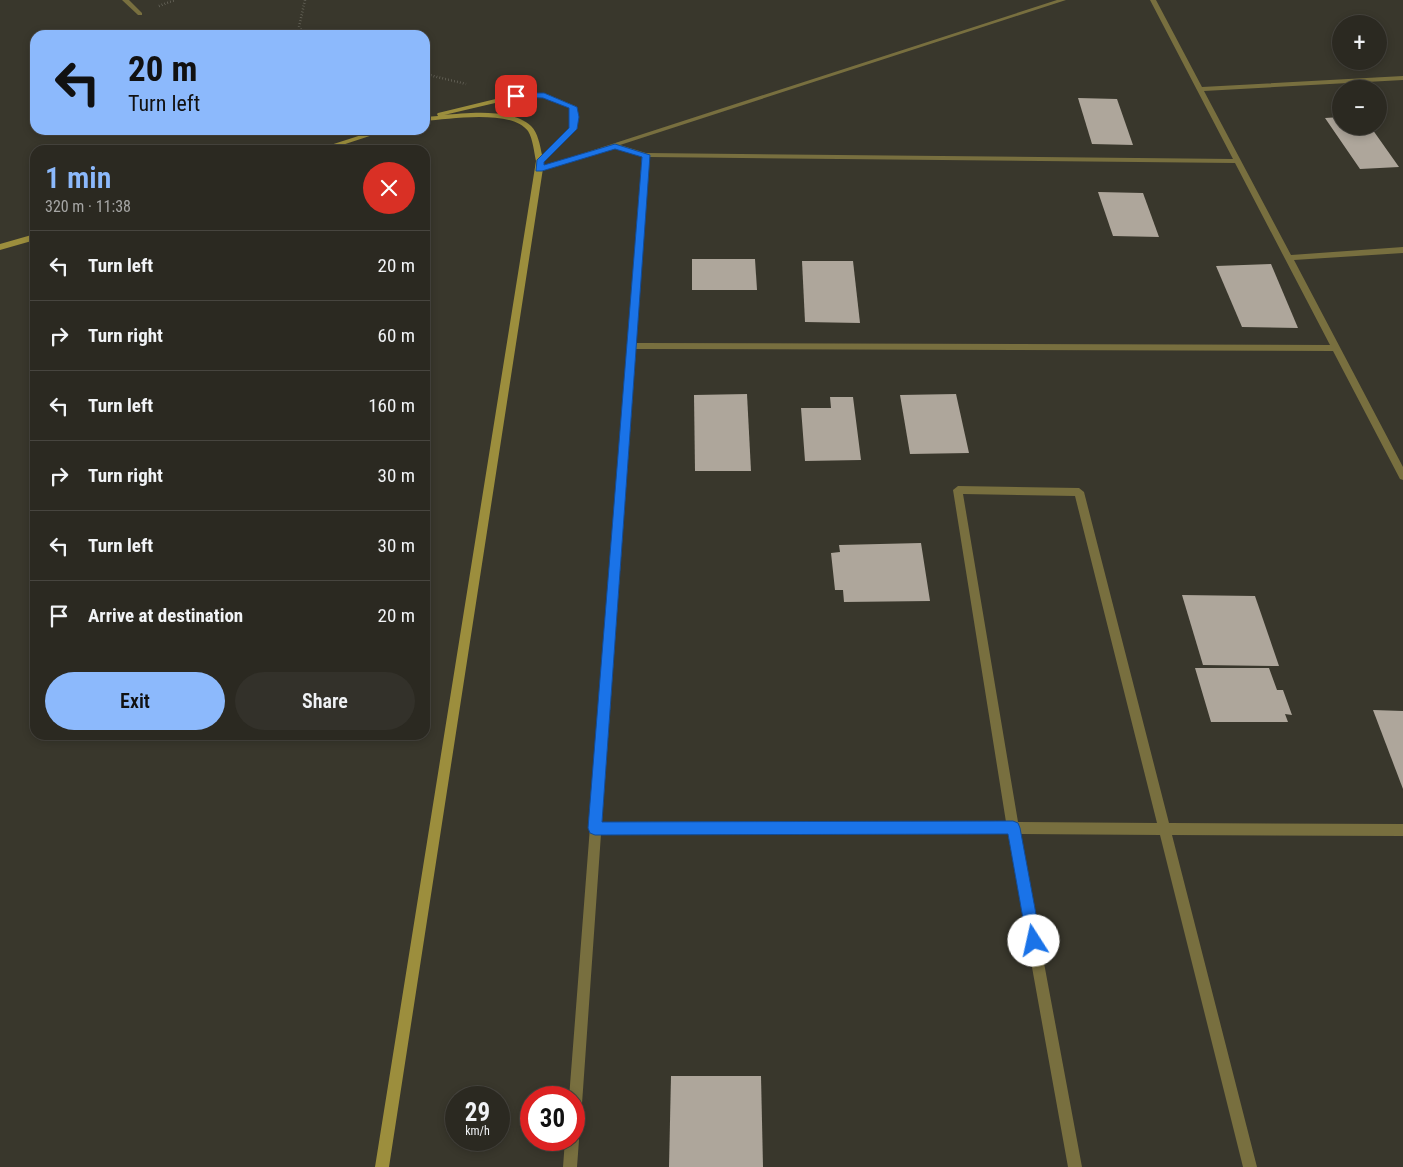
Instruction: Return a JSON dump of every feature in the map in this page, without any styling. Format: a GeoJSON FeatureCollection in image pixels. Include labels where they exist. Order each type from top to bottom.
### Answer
{"type":"FeatureCollection","features":[{"type":"Feature","properties":{"kind":"street"},"geometry":{"type":"LineString","coordinates":[[125,0],[140,14]]}},
{"type":"Feature","properties":{"kind":"street"},"geometry":{"type":"LineString","coordinates":[[540,165],[615,146],[1063,0]]}},
{"type":"Feature","properties":{"kind":"street"},"geometry":{"type":"LineString","coordinates":[[1153,0],[1403,476]]}},
{"type":"Feature","properties":{"kind":"street"},"geometry":{"type":"LineString","coordinates":[[1200,89],[1403,78]]}},
{"type":"Feature","properties":{"kind":"street"},"geometry":{"type":"LineString","coordinates":[[430,117],[516,96],[537,95],[556,99],[573,107],[575,117],[573,129],[540,165]]}},
{"type":"Feature","properties":{"kind":"street"},"geometry":{"type":"LineString","coordinates":[[382,1167],[540,165],[529,128],[520,121],[510,117],[495,116],[430,118]]}},
{"type":"Feature","properties":{"kind":"street"},"geometry":{"type":"LineString","coordinates":[[336,145],[368,135]]}},
{"type":"Feature","properties":{"kind":"street"},"geometry":{"type":"LineString","coordinates":[[615,146],[646,155],[1238,161]]}},
{"type":"Feature","properties":{"kind":"street"},"geometry":{"type":"LineString","coordinates":[[576,1086],[646,155]]}},
{"type":"Feature","properties":{"kind":"street"},"geometry":{"type":"LineString","coordinates":[[0,247],[30,238]]}},
{"type":"Feature","properties":{"kind":"street"},"geometry":{"type":"LineString","coordinates":[[1288,258],[1403,250]]}},
{"type":"Feature","properties":{"kind":"street"},"geometry":{"type":"LineString","coordinates":[[632,346],[1336,348]]}},
{"type":"Feature","properties":{"kind":"street"},"geometry":{"type":"LineString","coordinates":[[1074,1167],[1013,828],[958,490],[1079,492],[1250,1167]]}},
{"type":"Feature","properties":{"kind":"street"},"geometry":{"type":"LineString","coordinates":[[595,828],[1403,830]]}},
{"type":"Feature","properties":{"kind":"street"},"geometry":{"type":"LineString","coordinates":[[570,1167],[571,1151]]}},
{"type":"Feature","properties":{"kind":"path"},"geometry":{"type":"LineString","coordinates":[[302,30],[299,26],[305,0]]}},
{"type":"Feature","properties":{"kind":"building"},"geometry":{"type":"Polygon","coordinates":[[[1078,98],[1117,99],[1133,145],[1092,144],[1078,98]]]}},
{"type":"Feature","properties":{"kind":"building"},"geometry":{"type":"Polygon","coordinates":[[[1325,118],[1332,118],[1332,128],[1325,118]]]}},
{"type":"Feature","properties":{"kind":"building"},"geometry":{"type":"Polygon","coordinates":[[[1337,135],[1376,135],[1399,167],[1360,169],[1337,135]]]}},
{"type":"Feature","properties":{"kind":"building"},"geometry":{"type":"Polygon","coordinates":[[[1098,192],[1143,193],[1159,237],[1113,236],[1098,192]]]}},
{"type":"Feature","properties":{"kind":"building"},"geometry":{"type":"Polygon","coordinates":[[[692,259],[755,259],[757,290],[692,290],[692,259]]]}},
{"type":"Feature","properties":{"kind":"building"},"geometry":{"type":"Polygon","coordinates":[[[802,261],[853,261],[860,323],[805,322],[802,261]]]}},
{"type":"Feature","properties":{"kind":"building"},"geometry":{"type":"Polygon","coordinates":[[[1271,264],[1298,328],[1242,327],[1216,266],[1271,264]]]}},
{"type":"Feature","properties":{"kind":"building"},"geometry":{"type":"Polygon","coordinates":[[[747,394],[751,471],[695,471],[694,395],[747,394]]]}},
{"type":"Feature","properties":{"kind":"building"},"geometry":{"type":"Polygon","coordinates":[[[956,394],[969,453],[910,454],[900,395],[956,394]]]}},
{"type":"Feature","properties":{"kind":"building"},"geometry":{"type":"Polygon","coordinates":[[[830,397],[853,397],[861,460],[805,461],[801,408],[831,408],[830,397]]]}},
{"type":"Feature","properties":{"kind":"building"},"geometry":{"type":"Polygon","coordinates":[[[921,543],[930,601],[844,602],[843,590],[835,590],[831,553],[840,552],[839,545],[921,543]]]}},
{"type":"Feature","properties":{"kind":"building"},"geometry":{"type":"Polygon","coordinates":[[[1182,595],[1255,596],[1279,666],[1203,665],[1182,595]]]}},
{"type":"Feature","properties":{"kind":"building"},"geometry":{"type":"Polygon","coordinates":[[[1195,668],[1269,668],[1277,690],[1283,690],[1292,715],[1285,714],[1288,722],[1211,722],[1195,668]]]}},
{"type":"Feature","properties":{"kind":"building"},"geometry":{"type":"Polygon","coordinates":[[[1373,710],[1403,711],[1403,789],[1373,710]]]}},
{"type":"Feature","properties":{"kind":"building"},"geometry":{"type":"Polygon","coordinates":[[[671,1076],[761,1076],[763,1167],[669,1167],[671,1076]]]}},
{"type":"Feature","properties":{"kind":"route"},"geometry":{"type":"LineString","coordinates":[[516,96],[544,95],[573,107],[575,117],[573,129],[540,161],[539,169],[615,146],[646,155],[595,828],[1013,828],[1034,941]]}}]}
